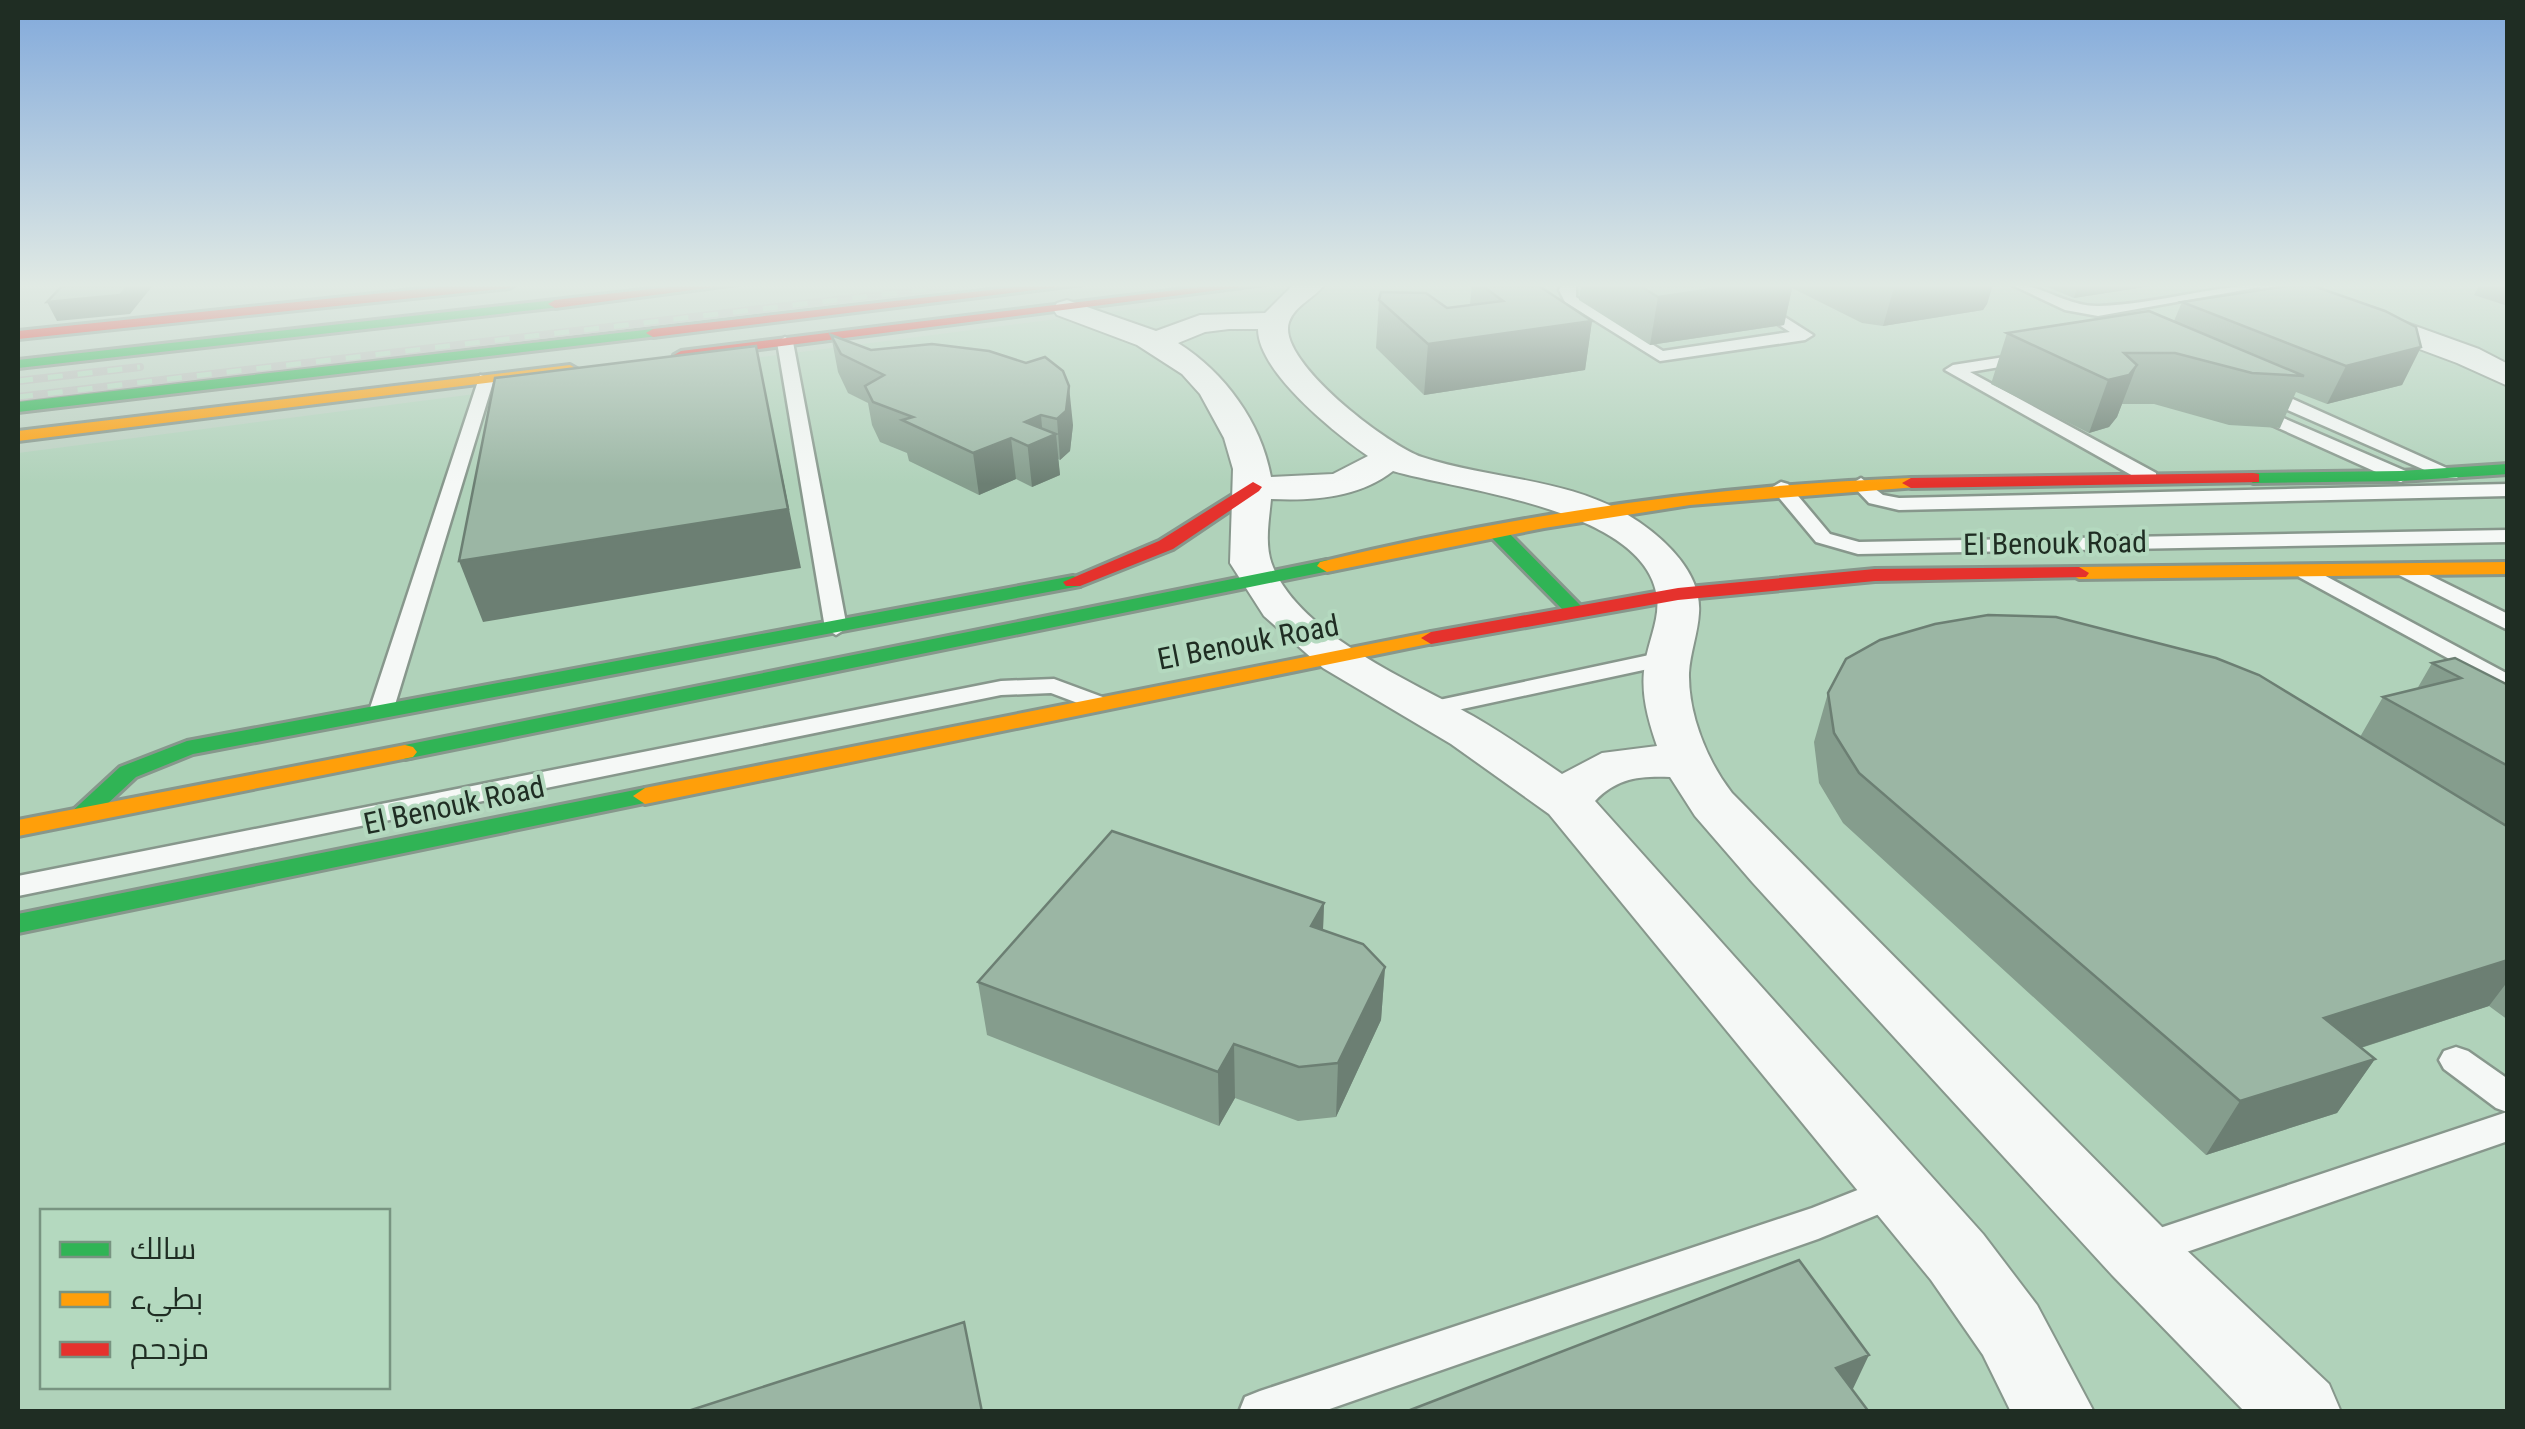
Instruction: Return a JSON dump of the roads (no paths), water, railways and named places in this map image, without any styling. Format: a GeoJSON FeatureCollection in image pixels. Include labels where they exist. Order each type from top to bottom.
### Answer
{"type":"FeatureCollection","features":[{"type":"Feature","properties":{"kind":"main road"},"geometry":{"type":"LineString","coordinates":[[18,364],[137,351]]}},
{"type":"Feature","properties":{"kind":"main road"},"geometry":{"type":"LineString","coordinates":[[18,407],[507,351]]}},
{"type":"Feature","properties":{"kind":"main road"},"geometry":{"type":"LineString","coordinates":[[664,357],[718,351]]}},
{"type":"Feature","properties":{"kind":"main road"},"geometry":{"type":"LineString","coordinates":[[731,351],[761,351]]}},
{"type":"Feature","properties":{"kind":"main road"},"geometry":{"type":"LineString","coordinates":[[18,436],[585,367]]}},
{"type":"Feature","properties":{"kind":"main road","name":"El Benouk Road"},"geometry":{"type":"LineString","coordinates":[[18,828],[1596,513],[1781,488],[1861,484],[2402,476],[2508,468]]}},
{"type":"Feature","properties":{"kind":"main road"},"geometry":{"type":"LineString","coordinates":[[79,816],[112,780],[165,754],[382,708],[836,628],[1068,582],[1155,552],[1187,536],[1253,487]]}},
{"type":"Feature","properties":{"kind":"main road"},"geometry":{"type":"LineString","coordinates":[[1496,531],[1574,610]]}},
{"type":"Feature","properties":{"kind":"main road","name":"El Benouk Road"},"geometry":{"type":"LineString","coordinates":[[18,924],[1099,704],[1201,673],[1335,655],[1678,594],[1876,575],[2497,569]]}},
{"type":"Feature","properties":{"kind":"main road"},"geometry":{"type":"LineString","coordinates":[[996,598],[1012,632]]}},
{"type":"Feature","properties":{"kind":"main road"},"geometry":{"type":"LineString","coordinates":[[1169,600],[1196,621]]}},
{"type":"Feature","properties":{"kind":"street"},"geometry":{"type":"LineString","coordinates":[[1173,351],[1192,363],[1225,404],[1250,460],[1253,487],[1245,549],[1250,566],[1261,581],[1303,631],[1335,655],[1505,757],[1566,802],[1902,1188],[2010,1330],[2054,1412]]}},
{"type":"Feature","properties":{"kind":"street"},"geometry":{"type":"LineString","coordinates":[[1278,351],[1324,403],[1389,457],[1568,502],[1596,513],[1632,535],[1660,561],[1678,594],[1668,658],[1670,704],[1688,764],[1717,806],[1772,870],[2138,1252],[2301,1412]]}},
{"type":"Feature","properties":{"kind":"street"},"geometry":{"type":"LineString","coordinates":[[2452,351],[2499,368]]}},
{"type":"Feature","properties":{"kind":"street"},"geometry":{"type":"LineString","coordinates":[[1253,487],[1321,488],[1363,476],[1389,457]]}},
{"type":"Feature","properties":{"kind":"street"},"geometry":{"type":"LineString","coordinates":[[1566,802],[1577,786],[1596,771],[1622,762],[1688,764]]}},
{"type":"Feature","properties":{"kind":"lane"},"geometry":{"type":"LineString","coordinates":[[787,351],[836,628]]}},
{"type":"Feature","properties":{"kind":"lane"},"geometry":{"type":"LineString","coordinates":[[1652,351],[1660,356],[1697,351]]}},
{"type":"Feature","properties":{"kind":"lane"},"geometry":{"type":"LineString","coordinates":[[2057,353],[1954,370],[2150,477]]}},
{"type":"Feature","properties":{"kind":"lane"},"geometry":{"type":"LineString","coordinates":[[382,708],[467,436],[485,418],[486,379]]}},
{"type":"Feature","properties":{"kind":"lane"},"geometry":{"type":"LineString","coordinates":[[2237,381],[2450,474]]}},
{"type":"Feature","properties":{"kind":"lane"},"geometry":{"type":"LineString","coordinates":[[2228,398],[2402,476]]}},
{"type":"Feature","properties":{"kind":"lane","name":"El Benouk Road"},"geometry":{"type":"LineString","coordinates":[[1861,484],[1876,499],[1899,504],[2508,490]]}},
{"type":"Feature","properties":{"kind":"lane"},"geometry":{"type":"LineString","coordinates":[[1781,488],[1823,538],[1858,548],[2508,536]]}},
{"type":"Feature","properties":{"kind":"lane"},"geometry":{"type":"LineString","coordinates":[[2497,569],[2508,580]]}},
{"type":"Feature","properties":{"kind":"lane"},"geometry":{"type":"LineString","coordinates":[[2407,570],[2508,623]]}},
{"type":"Feature","properties":{"kind":"lane"},"geometry":{"type":"LineString","coordinates":[[2307,572],[2508,684]]}},
{"type":"Feature","properties":{"kind":"lane"},"geometry":{"type":"LineString","coordinates":[[1425,710],[1668,658]]}},
{"type":"Feature","properties":{"kind":"lane"},"geometry":{"type":"LineString","coordinates":[[18,886],[1001,688],[1054,686],[1099,704]]}},
{"type":"Feature","properties":{"kind":"lane"},"geometry":{"type":"LineString","coordinates":[[2456,1060],[2508,1098]]}},
{"type":"Feature","properties":{"kind":"lane"},"geometry":{"type":"LineString","coordinates":[[2138,1252],[2508,1126]]}},
{"type":"Feature","properties":{"kind":"lane"},"geometry":{"type":"LineString","coordinates":[[1260,1412],[1799,1228],[1902,1188]]}},
{"type":"Feature","properties":{"kind":"railway"},"geometry":{"type":"LineString","coordinates":[[18,397],[409,351]]}},
{"type":"Feature","properties":{"kind":"railway"},"geometry":{"type":"LineString","coordinates":[[18,381],[140,367]]}}]}
